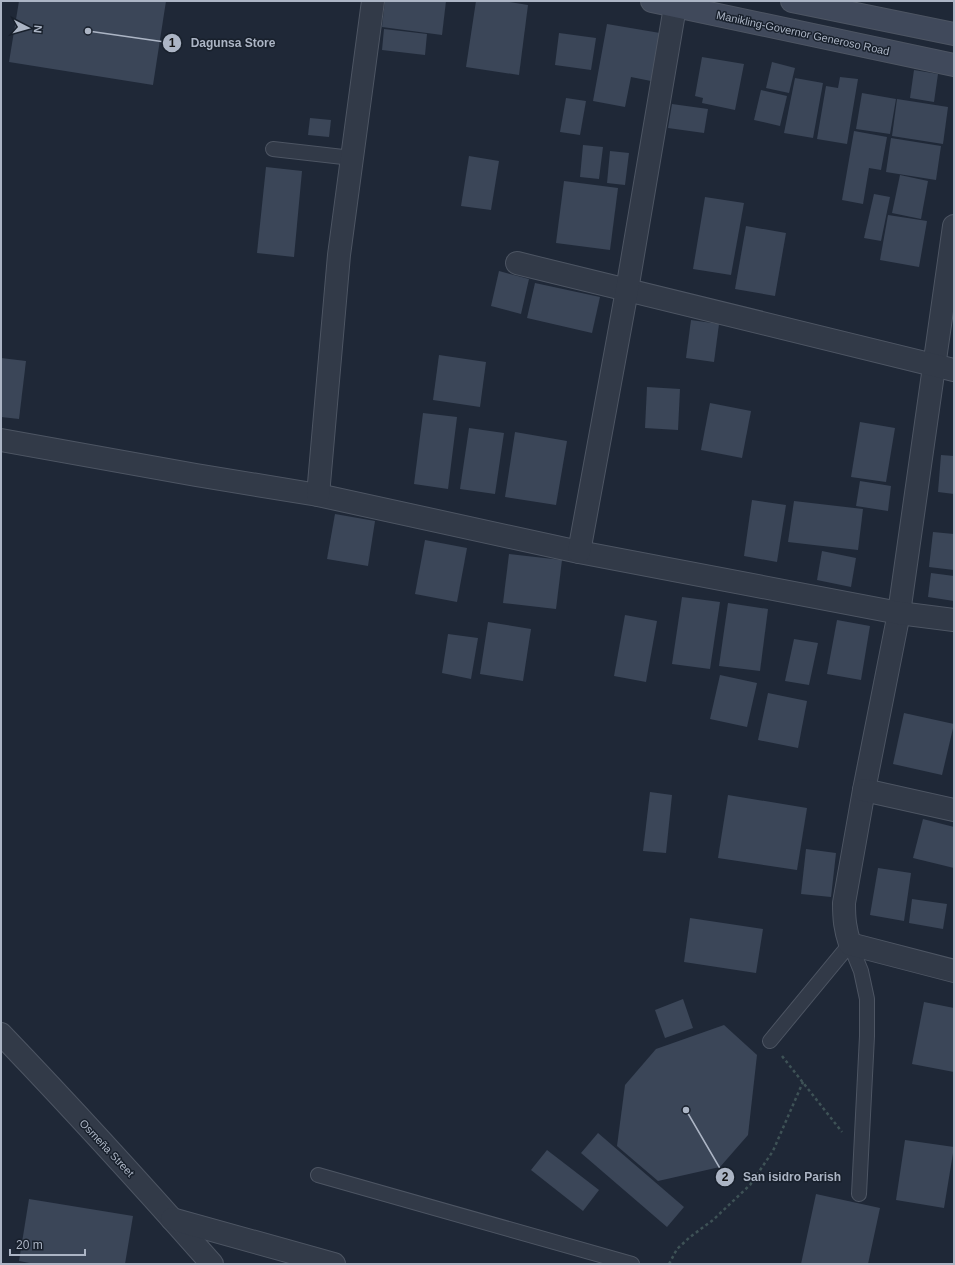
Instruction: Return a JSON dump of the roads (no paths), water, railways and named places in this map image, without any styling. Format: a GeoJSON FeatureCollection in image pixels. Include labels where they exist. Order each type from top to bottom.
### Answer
{"type":"FeatureCollection","features":[{"type":"Feature","properties":{"kind":"main road","name":"Manikling-Governor Generoso Road"},"geometry":{"type":"LineString","coordinates":[[652,1],[676,4],[954,65]]}},
{"type":"Feature","properties":{"kind":"main road"},"geometry":{"type":"LineString","coordinates":[[792,1],[954,34]]}},
{"type":"Feature","properties":{"kind":"street"},"geometry":{"type":"LineString","coordinates":[[318,495],[339,254],[373,1]]}},
{"type":"Feature","properties":{"kind":"street"},"geometry":{"type":"LineString","coordinates":[[579,552],[627,290],[676,4]]}},
{"type":"Feature","properties":{"kind":"street"},"geometry":{"type":"LineString","coordinates":[[954,226],[944,368],[844,903],[845,927],[850,944],[954,971]]}},
{"type":"Feature","properties":{"kind":"street"},"geometry":{"type":"LineString","coordinates":[[517,263],[944,368]]}},
{"type":"Feature","properties":{"kind":"street"},"geometry":{"type":"LineString","coordinates":[[1,440],[318,495],[579,552],[899,613],[954,620]]}},
{"type":"Feature","properties":{"kind":"street"},"geometry":{"type":"LineString","coordinates":[[864,790],[954,810]]}},
{"type":"Feature","properties":{"kind":"street","name":"Osmeña Street"},"geometry":{"type":"LineString","coordinates":[[1,1034],[37,1071],[212,1264]]}},
{"type":"Feature","properties":{"kind":"street"},"geometry":{"type":"LineString","coordinates":[[172,1219],[334,1264]]}},
{"type":"Feature","properties":{"kind":"lane"},"geometry":{"type":"LineString","coordinates":[[273,149],[352,158]]}},
{"type":"Feature","properties":{"kind":"lane"},"geometry":{"type":"LineString","coordinates":[[770,1041],[850,944],[861,971],[867,999],[867,1036],[859,1194]]}},
{"type":"Feature","properties":{"kind":"lane"},"geometry":{"type":"LineString","coordinates":[[318,1175],[632,1264]]}},
{"type":"Feature","properties":{"kind":"place","name":"Dagunsa Store"},"geometry":{"type":"Point","coordinates":[88,31]}},
{"type":"Feature","properties":{"kind":"place","name":"San isidro Parish"},"geometry":{"type":"Point","coordinates":[686,1110]}}]}
